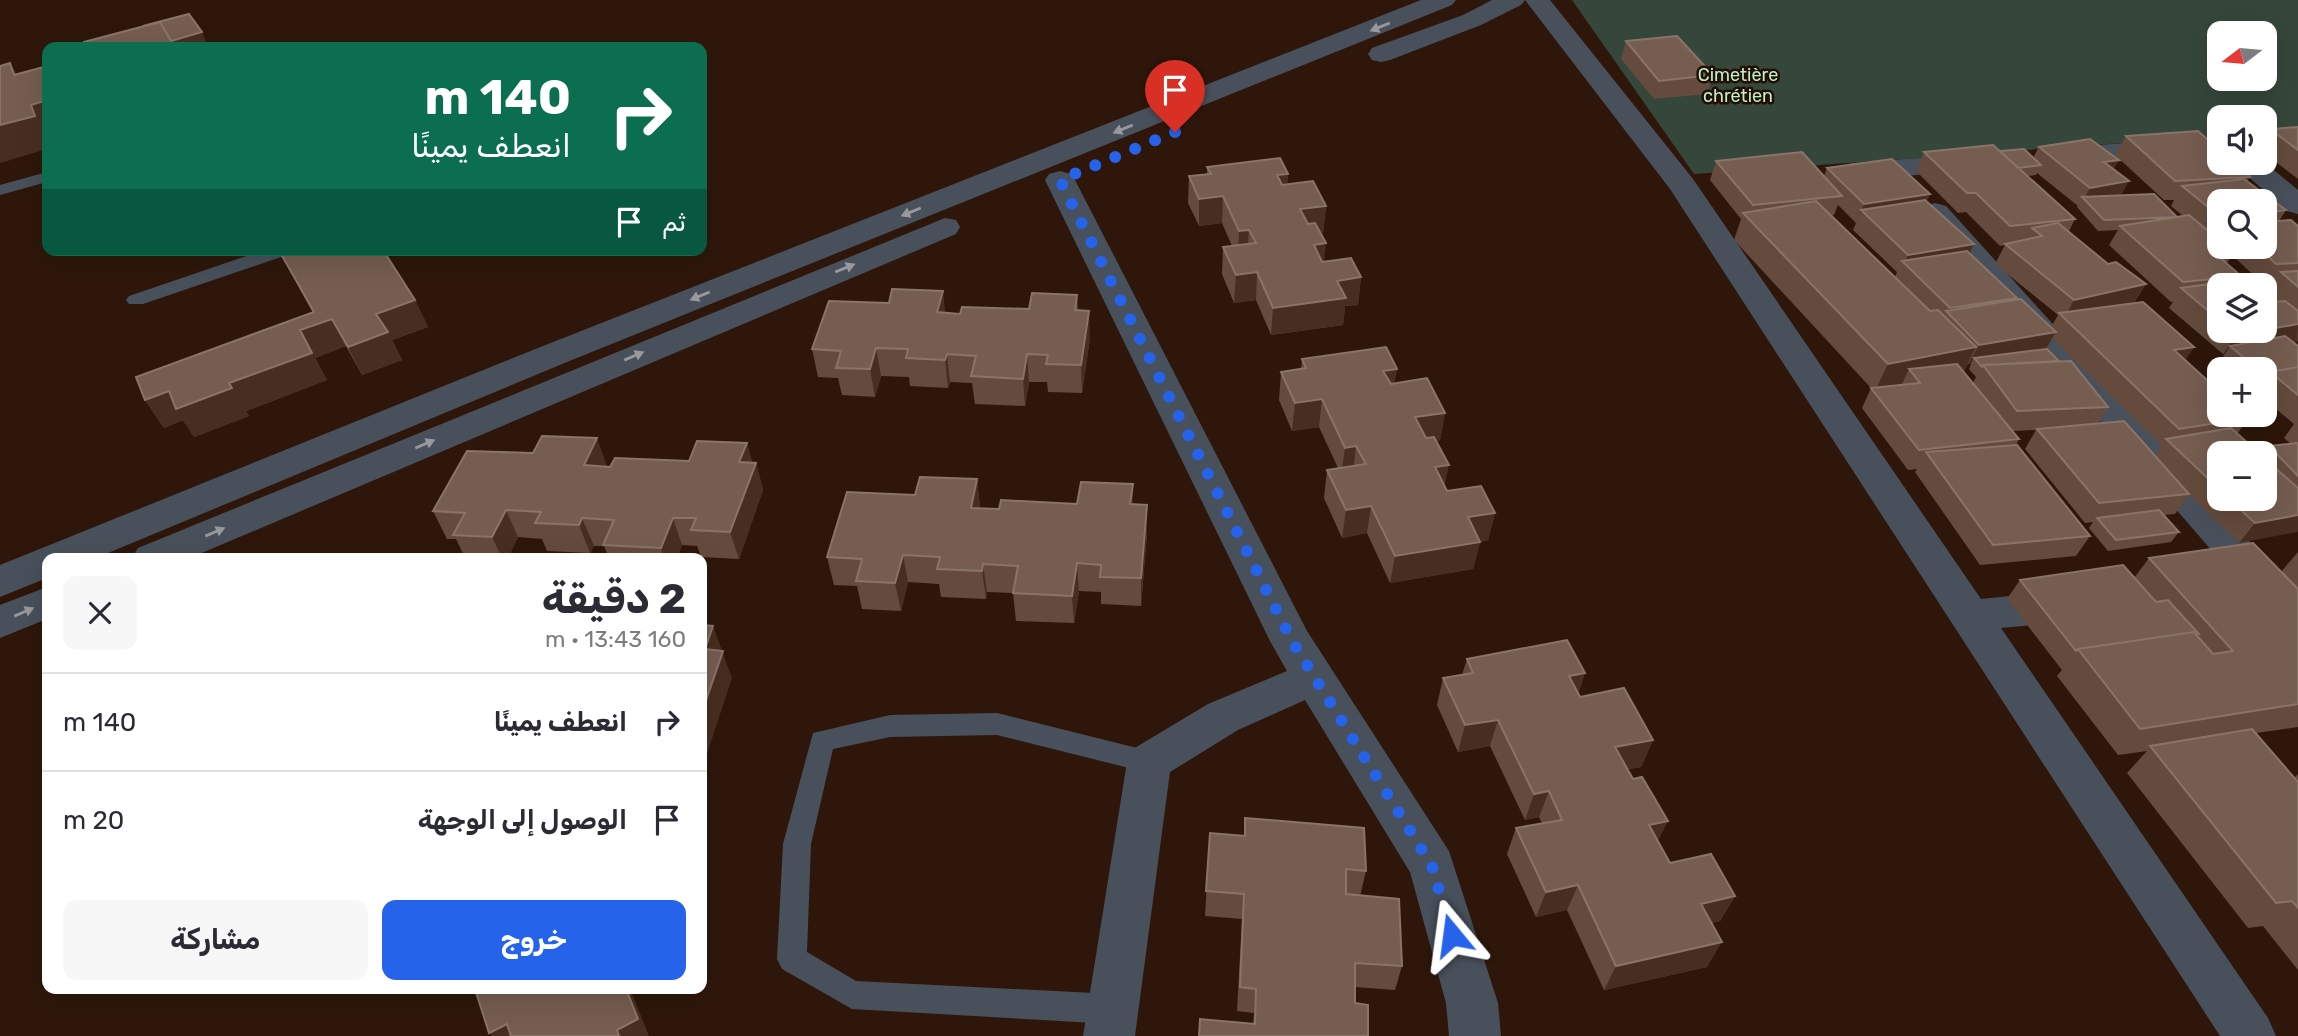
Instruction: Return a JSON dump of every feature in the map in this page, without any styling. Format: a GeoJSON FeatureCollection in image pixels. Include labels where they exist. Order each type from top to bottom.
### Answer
{"type":"FeatureCollection","features":[{"type":"Feature","properties":{"kind":"street"},"geometry":{"type":"LineString","coordinates":[[70,553],[555,354],[1443,0]]}},
{"type":"Feature","properties":{"kind":"street"},"geometry":{"type":"LineString","coordinates":[[164,553],[1268,94],[1455,27],[1511,0]]}},
{"type":"Feature","properties":{"kind":"street"},"geometry":{"type":"LineString","coordinates":[[1536,0],[1695,184],[1969,615],[2250,1036]]}},
{"type":"Feature","properties":{"kind":"street"},"geometry":{"type":"LineString","coordinates":[[2031,159],[2207,146]]}},
{"type":"Feature","properties":{"kind":"street"},"geometry":{"type":"LineString","coordinates":[[1830,174],[1991,162]]}},
{"type":"Feature","properties":{"kind":"street"},"geometry":{"type":"LineString","coordinates":[[1897,169],[2281,585],[2298,622]]}},
{"type":"Feature","properties":{"kind":"street"},"geometry":{"type":"LineString","coordinates":[[2262,175],[2298,205]]}},
{"type":"Feature","properties":{"kind":"street"},"geometry":{"type":"LineString","coordinates":[[1060,180],[1292,641],[1432,866],[1472,1003],[1475,1036]]}},
{"type":"Feature","properties":{"kind":"street"},"geometry":{"type":"LineString","coordinates":[[0,582],[42,564]]}},
{"type":"Feature","properties":{"kind":"street"},"geometry":{"type":"LineString","coordinates":[[2225,590],[2281,585]]}},
{"type":"Feature","properties":{"kind":"street"},"geometry":{"type":"LineString","coordinates":[[1969,615],[2104,602]]}},
{"type":"Feature","properties":{"kind":"street"},"geometry":{"type":"LineString","coordinates":[[0,622],[42,604]]}},
{"type":"Feature","properties":{"kind":"street"},"geometry":{"type":"LineString","coordinates":[[1111,1023],[1149,762],[1223,717],[1314,678]]}},
{"type":"Feature","properties":{"kind":"lane"},"geometry":{"type":"LineString","coordinates":[[0,190],[42,178]]}},
{"type":"Feature","properties":{"kind":"lane"},"geometry":{"type":"LineString","coordinates":[[136,300],[238,257]]}},
{"type":"Feature","properties":{"kind":"lane"},"geometry":{"type":"LineString","coordinates":[[1111,1023],[852,995],[792,959],[797,844],[822,741],[890,726],[997,724],[1149,762]]}},
{"type":"Feature","properties":{"kind":"green space","name":"Cimetière chrétien"},"geometry":{"type":"Polygon","coordinates":[[[1572,0],[2298,0],[2298,131],[2277,132],[2277,105],[2207,105],[2207,137],[1694,174],[1572,0]]]}},
{"type":"Feature","properties":{"kind":"building"},"geometry":{"type":"Polygon","coordinates":[[[189,14],[202,32],[171,41],[160,22],[143,26],[189,14]]]}},
{"type":"Feature","properties":{"kind":"building"},"geometry":{"type":"Polygon","coordinates":[[[160,22],[172,42],[84,42],[160,22]]]}},
{"type":"Feature","properties":{"kind":"building"},"geometry":{"type":"Polygon","coordinates":[[[1677,36],[1713,75],[1659,81],[1626,41],[1677,36]]]}},
{"type":"Feature","properties":{"kind":"building"},"geometry":{"type":"Polygon","coordinates":[[[10,63],[14,75],[42,67],[42,102],[31,105],[35,116],[0,125],[0,66],[10,63]]]}},
{"type":"Feature","properties":{"kind":"building"},"geometry":{"type":"Polygon","coordinates":[[[2298,127],[2298,150],[2277,134],[2277,128],[2298,127]]]}},
{"type":"Feature","properties":{"kind":"building"},"geometry":{"type":"Polygon","coordinates":[[[2198,131],[2207,139],[2207,175],[2250,177],[2175,181],[2126,136],[2198,131]]]}},
{"type":"Feature","properties":{"kind":"building"},"geometry":{"type":"Polygon","coordinates":[[[2090,139],[2119,160],[2104,162],[2129,181],[2090,188],[2039,147],[2090,139]]]}},
{"type":"Feature","properties":{"kind":"building"},"geometry":{"type":"Polygon","coordinates":[[[1993,145],[2075,219],[2010,226],[1976,193],[1967,193],[1924,152],[1993,145]]]}},
{"type":"Feature","properties":{"kind":"building"},"geometry":{"type":"Polygon","coordinates":[[[2024,149],[2041,165],[2018,168],[2000,151],[2024,149]]]}},
{"type":"Feature","properties":{"kind":"building"},"geometry":{"type":"Polygon","coordinates":[[[1802,152],[1842,196],[1753,205],[1716,161],[1802,152]]]}},
{"type":"Feature","properties":{"kind":"building"},"geometry":{"type":"Polygon","coordinates":[[[1280,158],[1288,174],[1277,175],[1282,185],[1313,181],[1326,206],[1300,209],[1308,224],[1315,223],[1326,243],[1314,245],[1322,262],[1351,258],[1361,277],[1337,281],[1346,298],[1273,308],[1257,272],[1236,275],[1223,247],[1256,243],[1249,230],[1239,231],[1223,196],[1199,199],[1189,176],[1211,174],[1207,167],[1280,158]]]}},
{"type":"Feature","properties":{"kind":"building"},"geometry":{"type":"Polygon","coordinates":[[[1892,159],[1930,194],[1864,204],[1827,168],[1892,159]]]}},
{"type":"Feature","properties":{"kind":"building"},"geometry":{"type":"Polygon","coordinates":[[[2244,179],[2258,189],[2207,189],[2207,206],[2182,186],[2244,179]]]}},
{"type":"Feature","properties":{"kind":"building"},"geometry":{"type":"Polygon","coordinates":[[[2154,194],[2177,217],[2104,220],[2082,197],[2154,194]]]}},
{"type":"Feature","properties":{"kind":"building"},"geometry":{"type":"Polygon","coordinates":[[[1925,200],[1974,244],[1908,255],[1861,210],[1925,200]]]}},
{"type":"Feature","properties":{"kind":"building"},"geometry":{"type":"Polygon","coordinates":[[[1816,201],[1930,311],[1938,310],[1976,347],[1888,364],[1743,213],[1816,201]]]}},
{"type":"Feature","properties":{"kind":"building"},"geometry":{"type":"Polygon","coordinates":[[[2277,203],[2286,210],[2277,211],[2277,203]]]}},
{"type":"Feature","properties":{"kind":"building"},"geometry":{"type":"Polygon","coordinates":[[[2189,215],[2207,230],[2207,259],[2222,259],[2238,273],[2207,273],[2207,280],[2183,282],[2120,226],[2189,215]]]}},
{"type":"Feature","properties":{"kind":"building"},"geometry":{"type":"Polygon","coordinates":[[[2291,220],[2298,226],[2298,263],[2276,264],[2271,259],[2277,259],[2277,221],[2291,220]]]}},
{"type":"Feature","properties":{"kind":"building"},"geometry":{"type":"Polygon","coordinates":[[[2058,223],[2108,264],[2116,262],[2146,284],[2074,300],[2005,244],[2042,236],[2032,228],[2058,223]]]}},
{"type":"Feature","properties":{"kind":"building"},"geometry":{"type":"Polygon","coordinates":[[[1967,251],[2017,298],[1950,308],[1902,261],[1967,251]]]}},
{"type":"Feature","properties":{"kind":"building"},"geometry":{"type":"Polygon","coordinates":[[[282,256],[387,256],[415,300],[376,314],[388,332],[348,347],[332,319],[300,330],[312,353],[229,383],[232,388],[176,409],[169,391],[145,400],[136,377],[314,312],[282,256]]]}},
{"type":"Feature","properties":{"kind":"building"},"geometry":{"type":"Polygon","coordinates":[[[2298,271],[2298,287],[2281,272],[2298,271]]]}},
{"type":"Feature","properties":{"kind":"building"},"geometry":{"type":"Polygon","coordinates":[[[2207,284],[2207,310],[2181,288],[2207,284]]]}},
{"type":"Feature","properties":{"kind":"building"},"geometry":{"type":"Polygon","coordinates":[[[892,289],[943,291],[937,312],[960,314],[962,307],[1029,309],[1032,293],[1077,295],[1075,310],[1089,311],[1081,365],[1046,364],[1048,355],[1027,354],[1023,379],[971,376],[976,356],[947,354],[945,360],[906,358],[908,349],[876,348],[870,369],[836,368],[841,351],[812,349],[829,301],[889,303],[892,289]]]}},
{"type":"Feature","properties":{"kind":"building"},"geometry":{"type":"Polygon","coordinates":[[[2021,299],[2056,332],[1979,345],[1946,311],[2021,299]]]}},
{"type":"Feature","properties":{"kind":"building"},"geometry":{"type":"Polygon","coordinates":[[[2285,301],[2298,311],[2298,324],[2277,328],[2277,302],[2285,301]]]}},
{"type":"Feature","properties":{"kind":"building"},"geometry":{"type":"Polygon","coordinates":[[[2143,302],[2194,347],[2174,350],[2207,380],[2207,425],[2179,429],[2059,313],[2143,302]]]}},
{"type":"Feature","properties":{"kind":"building"},"geometry":{"type":"Polygon","coordinates":[[[2285,336],[2298,346],[2298,367],[2277,371],[2277,357],[2243,357],[2230,346],[2277,343],[2277,337],[2285,336]]]}},
{"type":"Feature","properties":{"kind":"building"},"geometry":{"type":"Polygon","coordinates":[[[1386,347],[1397,369],[1383,371],[1391,384],[1427,378],[1445,413],[1415,417],[1426,438],[1434,437],[1449,465],[1435,467],[1447,491],[1481,486],[1495,513],[1468,517],[1480,542],[1395,556],[1371,506],[1346,510],[1327,470],[1366,464],[1356,446],[1345,448],[1322,399],[1295,403],[1281,372],[1306,368],[1302,359],[1386,347]]]}},
{"type":"Feature","properties":{"kind":"building"},"geometry":{"type":"Polygon","coordinates":[[[2047,349],[2059,361],[1982,367],[1974,358],[2047,349]]]}},
{"type":"Feature","properties":{"kind":"building"},"geometry":{"type":"Polygon","coordinates":[[[2071,361],[2108,407],[2017,411],[1983,365],[2071,361]]]}},
{"type":"Feature","properties":{"kind":"building"},"geometry":{"type":"Polygon","coordinates":[[[1957,364],[2019,439],[1919,450],[1871,388],[1920,383],[1909,369],[1957,364]]]}},
{"type":"Feature","properties":{"kind":"building"},"geometry":{"type":"Polygon","coordinates":[[[2298,367],[2298,395],[2277,378],[2277,371],[2298,367]]]}},
{"type":"Feature","properties":{"kind":"building"},"geometry":{"type":"Polygon","coordinates":[[[2124,421],[2189,494],[2099,503],[2037,429],[2124,421]]]}},
{"type":"Feature","properties":{"kind":"building"},"geometry":{"type":"Polygon","coordinates":[[[2231,428],[2246,441],[2207,441],[2207,478],[2166,439],[2231,428]]]}},
{"type":"Feature","properties":{"kind":"building"},"geometry":{"type":"Polygon","coordinates":[[[542,436],[597,438],[584,465],[610,467],[615,458],[689,461],[697,441],[747,443],[739,462],[756,463],[730,532],[691,530],[696,518],[673,518],[661,548],[603,545],[614,520],[582,518],[579,525],[535,523],[541,512],[506,510],[492,537],[453,535],[465,513],[433,511],[467,451],[533,453],[542,436]]]}},
{"type":"Feature","properties":{"kind":"building"},"geometry":{"type":"Polygon","coordinates":[[[2298,443],[2298,476],[2277,454],[2277,445],[2298,443]]]}},
{"type":"Feature","properties":{"kind":"building"},"geometry":{"type":"Polygon","coordinates":[[[2017,445],[2090,536],[1993,545],[1926,452],[2017,445]]]}},
{"type":"Feature","properties":{"kind":"building"},"geometry":{"type":"Polygon","coordinates":[[[2277,469],[2298,488],[2298,515],[2255,523],[2242,511],[2277,511],[2277,469]]]}},
{"type":"Feature","properties":{"kind":"building"},"geometry":{"type":"Polygon","coordinates":[[[920,477],[977,479],[971,508],[999,509],[1001,500],[1077,504],[1081,482],[1133,484],[1130,504],[1147,505],[1141,578],[1100,577],[1101,565],[1077,563],[1072,596],[1013,593],[1018,566],[983,564],[982,571],[937,569],[940,557],[903,555],[895,583],[856,581],[862,559],[827,557],[847,492],[915,495],[920,477]]]}},
{"type":"Feature","properties":{"kind":"building"},"geometry":{"type":"Polygon","coordinates":[[[2159,510],[2179,532],[2116,540],[2097,518],[2159,510]]]}},
{"type":"Feature","properties":{"kind":"building"},"geometry":{"type":"Polygon","coordinates":[[[2253,543],[2298,589],[2298,704],[2140,729],[2078,649],[2194,632],[2213,654],[2233,651],[2149,558],[2253,543]]]}},
{"type":"Feature","properties":{"kind":"building"},"geometry":{"type":"Polygon","coordinates":[[[2123,565],[2156,602],[2168,600],[2199,634],[2194,632],[2076,651],[2020,580],[2123,565]]]}},
{"type":"Feature","properties":{"kind":"building"},"geometry":{"type":"Polygon","coordinates":[[[707,625],[713,626],[707,643],[707,625]]]}},
{"type":"Feature","properties":{"kind":"building"},"geometry":{"type":"Polygon","coordinates":[[[1567,640],[1585,673],[1569,676],[1580,697],[1624,688],[1653,740],[1615,747],[1633,779],[1642,777],[1668,821],[1649,825],[1670,863],[1711,854],[1735,896],[1701,904],[1722,942],[1616,966],[1578,885],[1546,892],[1516,828],[1562,820],[1549,791],[1534,794],[1498,720],[1465,725],[1443,678],[1473,673],[1467,659],[1567,640]]]}},
{"type":"Feature","properties":{"kind":"building"},"geometry":{"type":"Polygon","coordinates":[[[707,649],[723,651],[707,697],[707,649]]]}},
{"type":"Feature","properties":{"kind":"building"},"geometry":{"type":"Polygon","coordinates":[[[2252,729],[2298,782],[2298,908],[2292,901],[2276,903],[2150,746],[2252,729]]]}},
{"type":"Feature","properties":{"kind":"building"},"geometry":{"type":"Polygon","coordinates":[[[1245,818],[1364,828],[1366,871],[1346,869],[1346,894],[1399,899],[1402,966],[1355,963],[1355,1003],[1368,1005],[1368,1036],[1199,1036],[1200,1019],[1255,1024],[1256,989],[1240,987],[1244,894],[1206,891],[1210,833],[1245,836],[1245,818]]]}},
{"type":"Feature","properties":{"kind":"building"},"geometry":{"type":"Polygon","coordinates":[[[477,994],[628,994],[638,1019],[617,1030],[619,1036],[511,1036],[507,1024],[489,1033],[477,994]]]}},
{"type":"Feature","properties":{"kind":"route"},"geometry":{"type":"LineString","coordinates":[[1175,132],[1060,180],[1292,641],[1432,866],[1452,935]]}}]}
